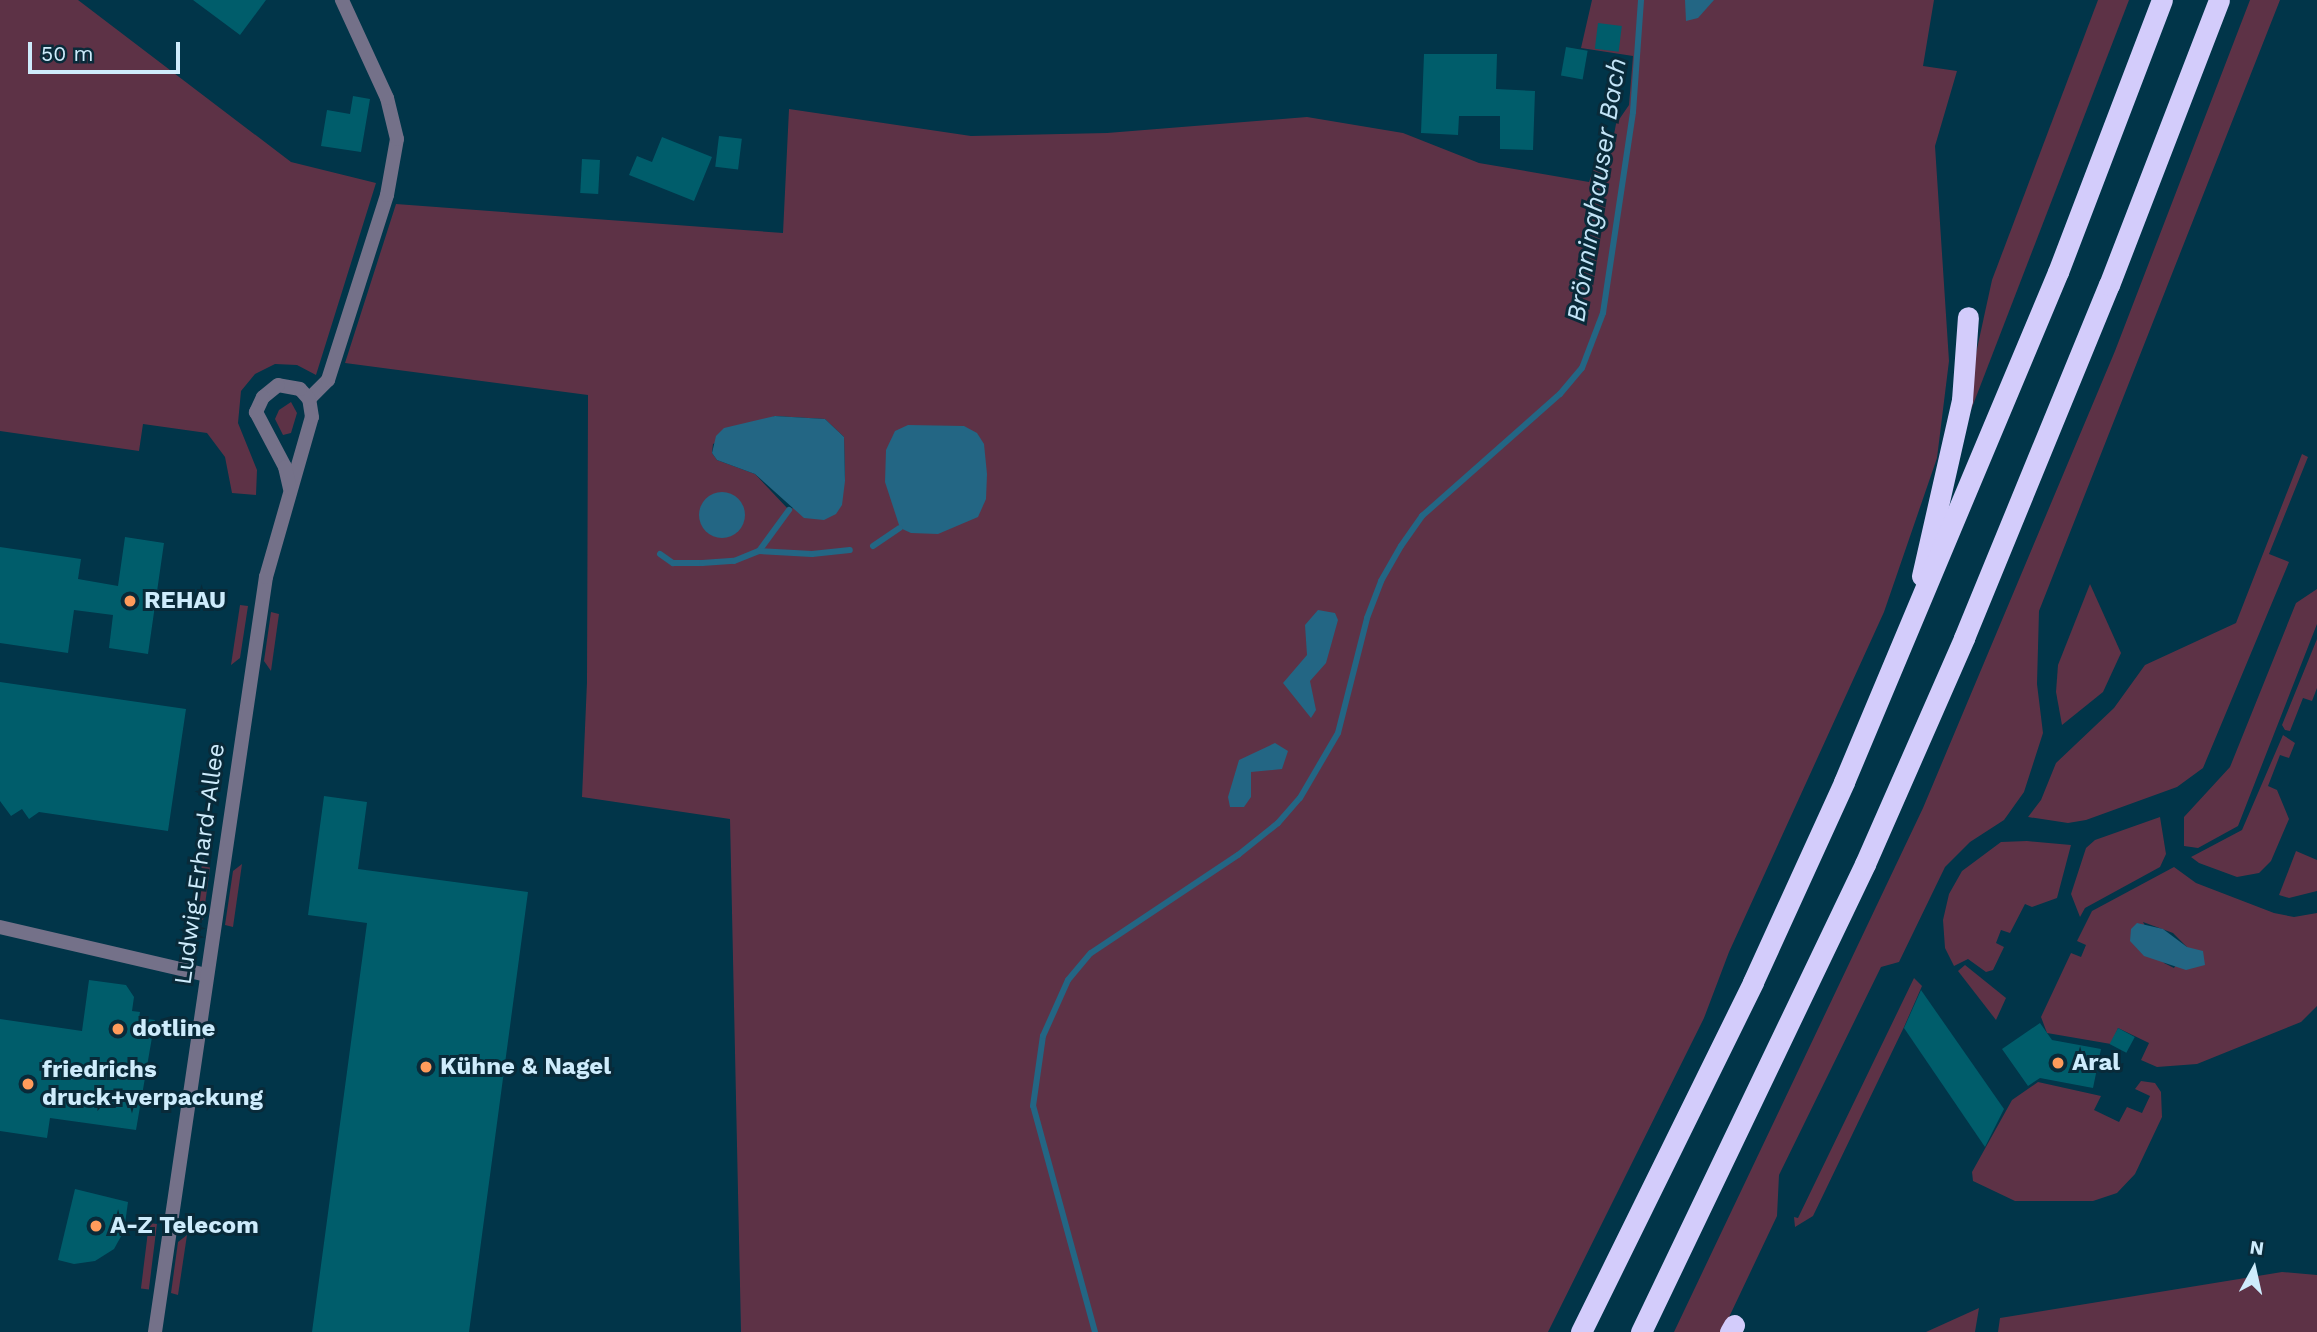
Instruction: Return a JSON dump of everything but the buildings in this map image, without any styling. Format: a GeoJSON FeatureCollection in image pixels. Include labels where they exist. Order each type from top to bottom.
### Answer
{"type":"FeatureCollection","features":[{"type":"Feature","properties":{"kind":"highway"},"geometry":{"type":"LineString","coordinates":[[1581,1332],[1752,982],[1910,630],[2058,272],[2162,0]]}},
{"type":"Feature","properties":{"kind":"highway"},"geometry":{"type":"LineString","coordinates":[[1640,1332],[1865,864],[1964,638],[2109,285],[2218,0]]}},
{"type":"Feature","properties":{"kind":"highway"},"geometry":{"type":"LineString","coordinates":[[1910,630],[1962,400],[1968,317]]}},
{"type":"Feature","properties":{"kind":"street"},"geometry":{"type":"LineString","coordinates":[[290,488],[285,467],[258,419],[258,405],[278,385],[290,384],[309,399],[328,380],[387,195],[397,139],[387,97],[342,0]]}},
{"type":"Feature","properties":{"kind":"street","name":"Ludwig-Erhard-Allee"},"geometry":{"type":"LineString","coordinates":[[155,1332],[266,577],[312,417],[309,399]]}},
{"type":"Feature","properties":{"kind":"street"},"geometry":{"type":"LineString","coordinates":[[0,927],[207,975]]}},
{"type":"Feature","properties":{"kind":"shaded area"},"geometry":{"type":"Polygon","coordinates":[[[0,0],[78,0],[291,162],[376,183],[316,375],[297,365],[275,364],[255,374],[241,391],[238,423],[257,470],[256,495],[232,493],[225,457],[207,433],[143,424],[139,451],[0,431],[0,0]]]}},
{"type":"Feature","properties":{"kind":"shaded area"},"geometry":{"type":"Polygon","coordinates":[[[1592,0],[1934,0],[1923,66],[1957,71],[1935,146],[1949,361],[1937,458],[1884,612],[1729,952],[1704,1018],[1548,1332],[741,1332],[730,819],[582,797],[587,682],[588,395],[345,363],[396,204],[783,233],[789,109],[971,136],[1107,133],[1307,117],[1403,133],[1479,163],[1589,182],[1601,150],[1611,150],[1616,124],[1629,105],[1633,56],[1581,48],[1592,0]],[[775,416],[713,444],[712,453],[717,460],[755,474],[789,510],[845,481],[844,437],[825,419],[775,416]]]}},
{"type":"Feature","properties":{"kind":"shaded area"},"geometry":{"type":"Polygon","coordinates":[[[2098,0],[2129,0],[1971,410],[1975,358],[1992,280],[2098,0]]]}},
{"type":"Feature","properties":{"kind":"shaded area"},"geometry":{"type":"Polygon","coordinates":[[[2250,0],[2280,0],[2039,611],[2037,684],[2043,733],[2024,792],[2004,820],[1970,842],[1945,867],[1899,962],[1881,967],[1779,1175],[1777,1216],[1722,1332],[1674,1332],[1923,808],[2115,351],[2250,0]]]}},
{"type":"Feature","properties":{"kind":"shaded area"},"geometry":{"type":"Polygon","coordinates":[[[291,402],[297,413],[291,433],[283,435],[275,419],[279,410],[291,402]]]}},
{"type":"Feature","properties":{"kind":"shaded area"},"geometry":{"type":"Polygon","coordinates":[[[2302,454],[2308,457],[2269,554],[2289,562],[2203,768],[2177,787],[2086,820],[2068,823],[2028,817],[2041,800],[2056,763],[2114,708],[2145,665],[2236,623],[2302,454]]]}},
{"type":"Feature","properties":{"kind":"shaded area"},"geometry":{"type":"Polygon","coordinates":[[[2090,584],[2121,653],[2103,692],[2062,725],[2056,692],[2058,665],[2090,584]]]}},
{"type":"Feature","properties":{"kind":"shaded area"},"geometry":{"type":"Polygon","coordinates":[[[2317,589],[2317,624],[2238,826],[2198,848],[2184,846],[2184,817],[2230,767],[2296,603],[2317,589]]]}},
{"type":"Feature","properties":{"kind":"shaded area"},"geometry":{"type":"Polygon","coordinates":[[[240,605],[248,606],[240,658],[231,665],[240,605]]]}},
{"type":"Feature","properties":{"kind":"shaded area"},"geometry":{"type":"Polygon","coordinates":[[[271,612],[279,614],[271,671],[264,661],[271,612]]]}},
{"type":"Feature","properties":{"kind":"shaded area"},"geometry":{"type":"Polygon","coordinates":[[[2317,639],[2317,688],[2312,701],[2303,698],[2290,731],[2285,730],[2282,725],[2317,639]]]}},
{"type":"Feature","properties":{"kind":"shaded area"},"geometry":{"type":"Polygon","coordinates":[[[2283,735],[2295,743],[2289,758],[2280,755],[2268,786],[2277,790],[2289,819],[2271,861],[2259,873],[2237,877],[2199,863],[2191,857],[2242,830],[2283,735]]]}},
{"type":"Feature","properties":{"kind":"shaded area"},"geometry":{"type":"Polygon","coordinates":[[[2160,817],[2166,854],[2160,867],[2085,908],[2080,917],[2071,894],[2086,848],[2095,840],[2160,817]]]}},
{"type":"Feature","properties":{"kind":"shaded area"},"geometry":{"type":"Polygon","coordinates":[[[2027,841],[2071,845],[2057,898],[2032,907],[2025,904],[2010,933],[2001,930],[1996,943],[2004,947],[1993,970],[1986,972],[1968,959],[1954,966],[1945,948],[1943,920],[1949,894],[1962,871],[2001,842],[2027,841]]]}},
{"type":"Feature","properties":{"kind":"shaded area"},"geometry":{"type":"Polygon","coordinates":[[[2296,851],[2317,860],[2317,891],[2289,898],[2279,895],[2296,851]]]}},
{"type":"Feature","properties":{"kind":"shaded area"},"geometry":{"type":"Polygon","coordinates":[[[203,857],[210,867],[203,920],[194,919],[203,857]]]}},
{"type":"Feature","properties":{"kind":"shaded area"},"geometry":{"type":"Polygon","coordinates":[[[242,864],[233,927],[225,925],[233,871],[242,864]]]}},
{"type":"Feature","properties":{"kind":"shaded area"},"geometry":{"type":"Polygon","coordinates":[[[2174,867],[2196,883],[2274,913],[2294,917],[2317,913],[2317,1006],[2301,1022],[2197,1064],[2157,1067],[2141,1060],[2149,1043],[2118,1028],[2111,1044],[2047,1033],[2041,1017],[2071,953],[2081,957],[2086,945],[2077,941],[2092,911],[2174,867]],[[2143,922],[2164,963],[2174,968],[2187,947],[2173,933],[2143,922]]]}},
{"type":"Feature","properties":{"kind":"shaded area"},"geometry":{"type":"Polygon","coordinates":[[[1965,965],[2006,998],[1996,1020],[1958,971],[1965,965]]]}},
{"type":"Feature","properties":{"kind":"shaded area"},"geometry":{"type":"Polygon","coordinates":[[[1914,978],[1922,986],[1904,1027],[1813,1216],[1795,1227],[1794,1217],[1798,1218],[1914,978]]]}},
{"type":"Feature","properties":{"kind":"shaded area"},"geometry":{"type":"Polygon","coordinates":[[[2141,1081],[2155,1083],[2161,1092],[2162,1117],[2135,1174],[2117,1193],[2093,1201],[2015,1201],[1973,1181],[1972,1172],[2012,1100],[2038,1082],[2101,1096],[2094,1110],[2119,1122],[2127,1107],[2142,1113],[2150,1096],[2135,1089],[2141,1081]]]}},
{"type":"Feature","properties":{"kind":"shaded area"},"geometry":{"type":"Polygon","coordinates":[[[149,1223],[157,1224],[149,1289],[141,1289],[149,1223]]]}},
{"type":"Feature","properties":{"kind":"shaded area"},"geometry":{"type":"Polygon","coordinates":[[[187,1235],[178,1295],[171,1293],[178,1242],[187,1235]]]}},
{"type":"Feature","properties":{"kind":"shaded area"},"geometry":{"type":"Polygon","coordinates":[[[2282,1272],[2317,1275],[2317,1332],[1998,1332],[2000,1318],[2282,1272]]]}},
{"type":"Feature","properties":{"kind":"shaded area"},"geometry":{"type":"Polygon","coordinates":[[[1979,1308],[1975,1332],[1926,1332],[1979,1308]]]}},
{"type":"Feature","properties":{"kind":"water"},"geometry":{"type":"Polygon","coordinates":[[[1685,0],[1714,0],[1698,18],[1686,21],[1685,0]]]}},
{"type":"Feature","properties":{"kind":"water"},"geometry":{"type":"Polygon","coordinates":[[[775,416],[825,419],[844,437],[845,481],[842,505],[836,514],[824,520],[804,518],[755,474],[717,460],[712,453],[716,436],[724,428],[775,416]]]}},
{"type":"Feature","properties":{"kind":"water"},"geometry":{"type":"Polygon","coordinates":[[[908,425],[964,426],[977,433],[984,444],[987,474],[986,499],[978,517],[938,534],[911,533],[900,528],[885,482],[886,450],[895,431],[908,425]]]}},
{"type":"Feature","properties":{"kind":"water"},"geometry":{"type":"Polygon","coordinates":[[[722,492],[731,493],[738,499],[744,506],[744,524],[738,531],[731,537],[722,538],[713,537],[706,531],[700,524],[699,515],[700,506],[706,499],[713,493],[722,492]]]}},
{"type":"Feature","properties":{"kind":"water"},"geometry":{"type":"Polygon","coordinates":[[[1318,610],[1335,613],[1338,620],[1326,663],[1310,681],[1316,710],[1311,718],[1283,683],[1307,655],[1305,625],[1318,610]]]}},
{"type":"Feature","properties":{"kind":"water"},"geometry":{"type":"Polygon","coordinates":[[[1275,743],[1288,751],[1282,769],[1251,772],[1251,797],[1244,807],[1230,807],[1228,797],[1239,760],[1275,743]]]}},
{"type":"Feature","properties":{"kind":"water"},"geometry":{"type":"Polygon","coordinates":[[[2137,923],[2163,929],[2187,947],[2203,951],[2205,965],[2186,970],[2144,956],[2130,941],[2131,929],[2137,923]]]}},
{"type":"Feature","properties":{"kind":"waterway","name":"Brönninghauser Bach"},"geometry":{"type":"LineString","coordinates":[[1095,1332],[1033,1106],[1043,1036],[1068,980],[1091,953],[1238,855],[1278,823],[1300,798],[1338,733],[1367,618],[1381,581],[1401,546],[1422,516],[1560,394],[1582,368],[1603,313],[1633,112],[1641,0]]}},
{"type":"Feature","properties":{"kind":"waterway"},"geometry":{"type":"LineString","coordinates":[[759,551],[789,510]]}},
{"type":"Feature","properties":{"kind":"waterway"},"geometry":{"type":"LineString","coordinates":[[873,546],[900,528]]}},
{"type":"Feature","properties":{"kind":"waterway"},"geometry":{"type":"LineString","coordinates":[[660,554],[673,563],[702,563],[734,561],[759,551],[812,554],[850,550]]}},
{"type":"Feature","properties":{"kind":"place","name":"REHAU"},"geometry":{"type":"Point","coordinates":[130,601]}},
{"type":"Feature","properties":{"kind":"place","name":"dotline"},"geometry":{"type":"Point","coordinates":[118,1029]}},
{"type":"Feature","properties":{"kind":"place","name":"Aral"},"geometry":{"type":"Point","coordinates":[2058,1063]}},
{"type":"Feature","properties":{"kind":"place","name":"Kühne & Nagel"},"geometry":{"type":"Point","coordinates":[426,1067]}},
{"type":"Feature","properties":{"kind":"place","name":"friedrichs druck+verpackung"},"geometry":{"type":"Point","coordinates":[28,1084]}},
{"type":"Feature","properties":{"kind":"place","name":"A-Z Telecom"},"geometry":{"type":"Point","coordinates":[96,1226]}}]}
